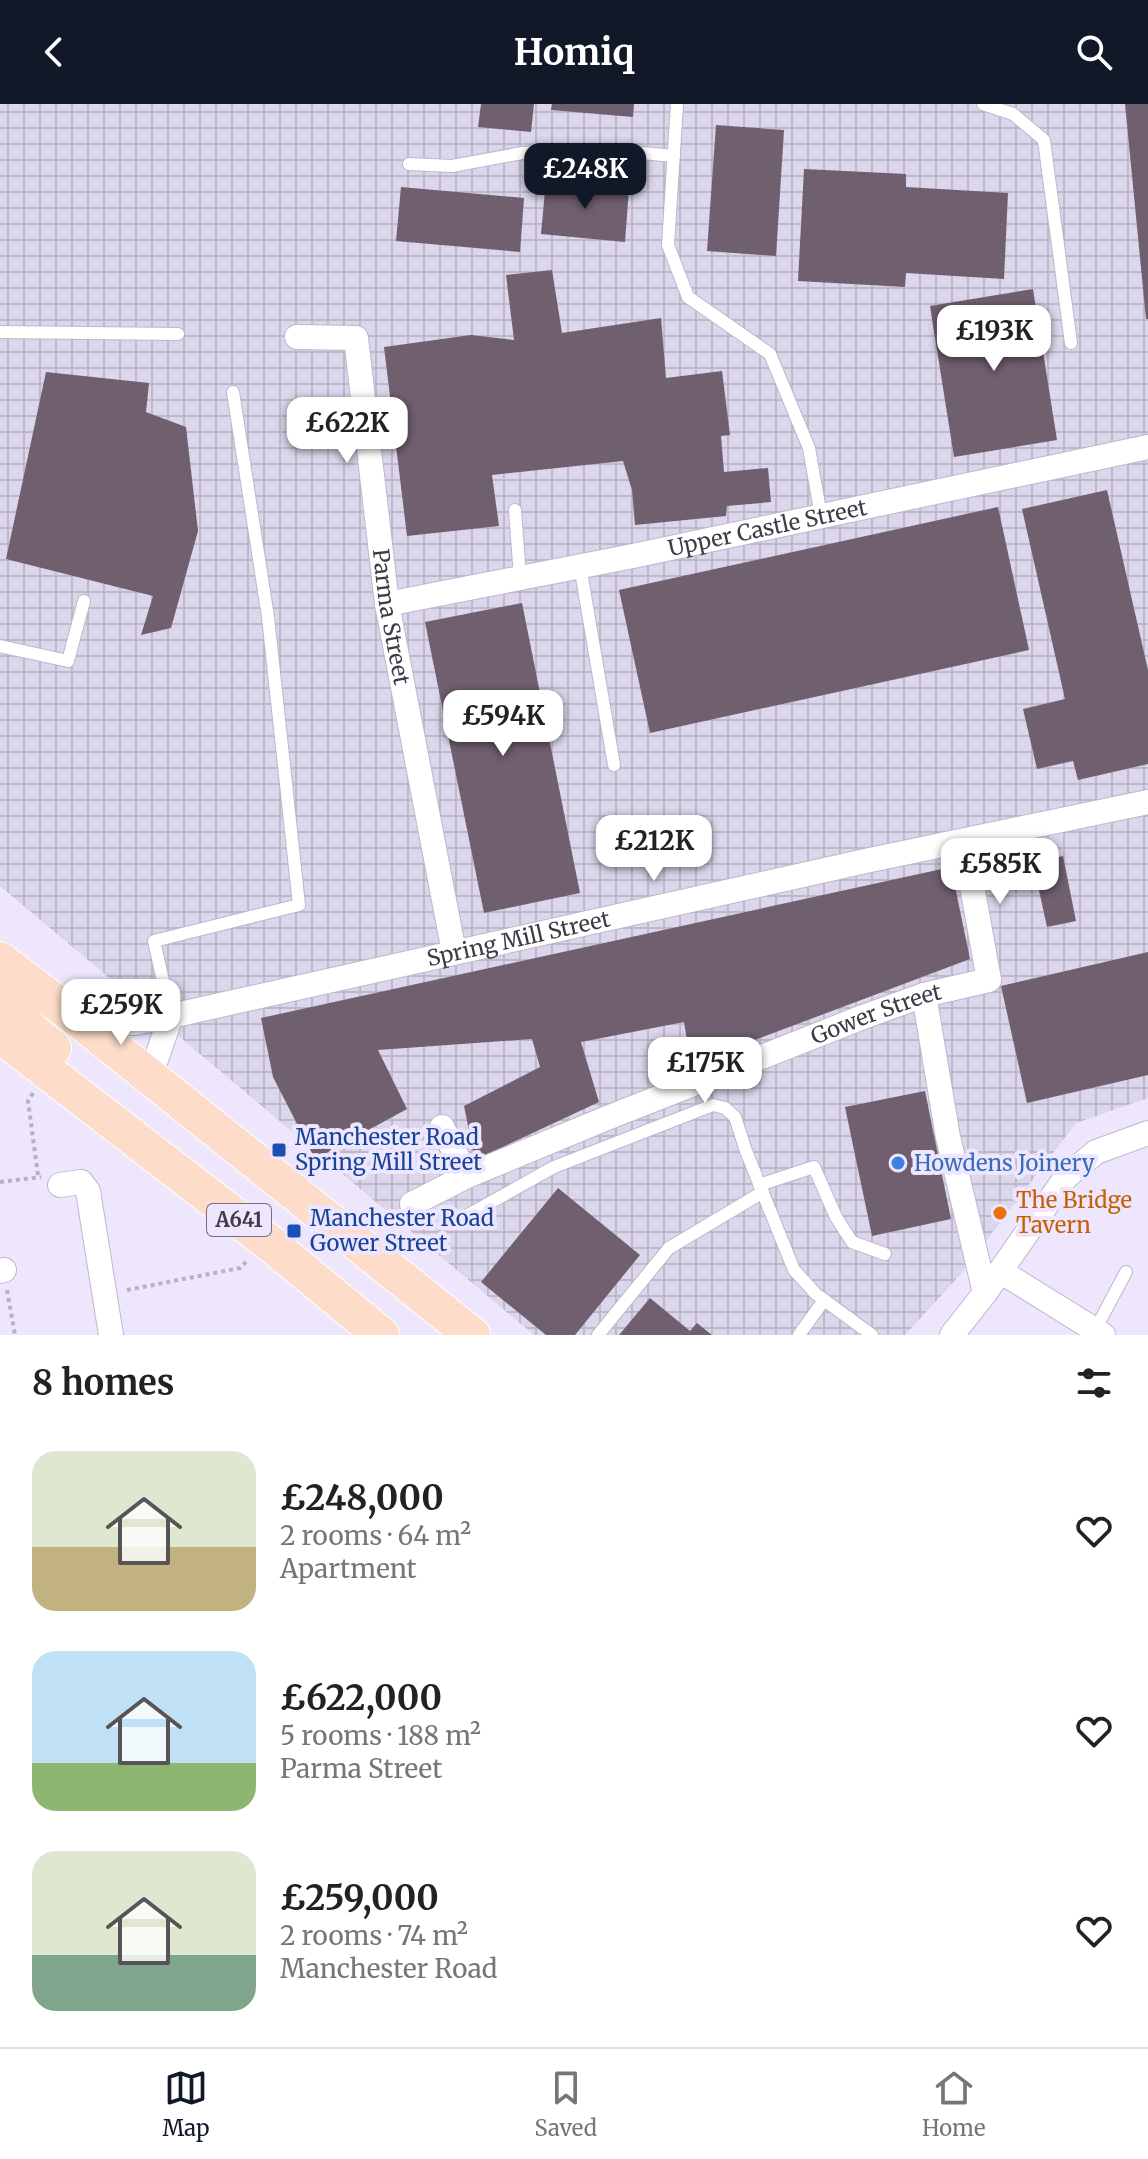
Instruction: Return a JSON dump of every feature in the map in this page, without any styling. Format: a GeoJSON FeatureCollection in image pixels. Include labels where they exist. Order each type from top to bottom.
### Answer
{"type":"FeatureCollection","features":[{"type":"Feature","properties":{"kind":"main road","name":"A641"},"geometry":{"type":"LineString","coordinates":[[0,960],[472,1335]]}},
{"type":"Feature","properties":{"kind":"main road"},"geometry":{"type":"LineString","coordinates":[[11,998],[33,1032],[117,1102],[145,1148]]}},
{"type":"Feature","properties":{"kind":"main road","name":"A641"},"geometry":{"type":"LineString","coordinates":[[0,1035],[267,1241],[381,1335]]}},
{"type":"Feature","properties":{"kind":"street","name":"Parma Street"},"geometry":{"type":"LineString","coordinates":[[297,337],[356,338],[387,604],[454,952]]}},
{"type":"Feature","properties":{"kind":"street","name":"Upper Castle Street"},"geometry":{"type":"LineString","coordinates":[[387,604],[1148,447]]}},
{"type":"Feature","properties":{"kind":"street","name":"Spring Mill Street"},"geometry":{"type":"LineString","coordinates":[[84,1024],[135,1023],[171,1016],[870,860],[1148,802]]}},
{"type":"Feature","properties":{"kind":"street","name":"Gower Street"},"geometry":{"type":"LineString","coordinates":[[412,1204],[467,1176],[692,1084],[924,995],[989,980],[964,842]]}},
{"type":"Feature","properties":{"kind":"street"},"geometry":{"type":"LineString","coordinates":[[924,995],[948,1137],[985,1293]]}},
{"type":"Feature","properties":{"kind":"street"},"geometry":{"type":"LineString","coordinates":[[150,1077],[171,1016]]}},
{"type":"Feature","properties":{"kind":"street"},"geometry":{"type":"LineString","coordinates":[[442,1127],[467,1176]]}},
{"type":"Feature","properties":{"kind":"street"},"geometry":{"type":"LineString","coordinates":[[952,1335],[1066,1177],[1096,1152],[1148,1133]]}},
{"type":"Feature","properties":{"kind":"street"},"geometry":{"type":"LineString","coordinates":[[49,1181],[81,1182],[88,1191],[111,1335]]}},
{"type":"Feature","properties":{"kind":"street"},"geometry":{"type":"LineString","coordinates":[[1000,1271],[1099,1332]]}},
{"type":"Feature","properties":{"kind":"lane"},"geometry":{"type":"LineString","coordinates":[[677,104],[668,245],[688,297],[770,354],[809,448],[821,516]]}},
{"type":"Feature","properties":{"kind":"lane"},"geometry":{"type":"LineString","coordinates":[[983,104],[1013,114],[1044,140],[1071,343]]}},
{"type":"Feature","properties":{"kind":"lane"},"geometry":{"type":"LineString","coordinates":[[409,164],[452,166],[522,153],[611,150],[674,156]]}},
{"type":"Feature","properties":{"kind":"lane"},"geometry":{"type":"LineString","coordinates":[[0,332],[178,334]]}},
{"type":"Feature","properties":{"kind":"lane"},"geometry":{"type":"LineString","coordinates":[[171,1016],[154,941],[299,905],[268,617],[233,392]]}},
{"type":"Feature","properties":{"kind":"lane"},"geometry":{"type":"LineString","coordinates":[[515,510],[520,577]]}},
{"type":"Feature","properties":{"kind":"lane"},"geometry":{"type":"LineString","coordinates":[[580,566],[614,765]]}},
{"type":"Feature","properties":{"kind":"lane"},"geometry":{"type":"LineString","coordinates":[[0,646],[68,661],[84,601]]}},
{"type":"Feature","properties":{"kind":"lane"},"geometry":{"type":"LineString","coordinates":[[0,988],[11,998]]}},
{"type":"Feature","properties":{"kind":"lane"},"geometry":{"type":"LineString","coordinates":[[459,1220],[554,1167],[713,1105],[725,1108],[735,1117],[794,1270],[824,1300],[872,1335]]}},
{"type":"Feature","properties":{"kind":"lane"},"geometry":{"type":"LineString","coordinates":[[598,1335],[669,1248],[761,1189],[814,1167],[836,1217],[852,1242],[885,1254]]}},
{"type":"Feature","properties":{"kind":"lane"},"geometry":{"type":"LineString","coordinates":[[1099,1332],[1126,1272]]}},
{"type":"Feature","properties":{"kind":"lane"},"geometry":{"type":"LineString","coordinates":[[799,1335],[824,1300]]}},
{"type":"Feature","properties":{"kind":"path"},"geometry":{"type":"LineString","coordinates":[[0,1182],[49,1181],[28,1101],[47,1069]]}},
{"type":"Feature","properties":{"kind":"path"},"geometry":{"type":"LineString","coordinates":[[105,1294],[240,1268],[267,1241]]}},
{"type":"Feature","properties":{"kind":"shaded area"},"geometry":{"type":"Polygon","coordinates":[[[0,104],[1148,104],[1148,1098],[1076,1123],[960,1275],[905,1335],[534,1335],[0,886],[0,104]]]}},
{"type":"Feature","properties":{"kind":"building"},"geometry":{"type":"Polygon","coordinates":[[[481,104],[534,104],[531,132],[478,127],[481,104]]]}},
{"type":"Feature","properties":{"kind":"building"},"geometry":{"type":"Polygon","coordinates":[[[552,104],[634,104],[633,117],[551,110],[552,104]]]}},
{"type":"Feature","properties":{"kind":"building"},"geometry":{"type":"Polygon","coordinates":[[[1125,104],[1148,104],[1148,319],[1146,319],[1125,104]]]}},
{"type":"Feature","properties":{"kind":"building"},"geometry":{"type":"Polygon","coordinates":[[[716,125],[784,130],[776,256],[707,251],[716,125]]]}},
{"type":"Feature","properties":{"kind":"building"},"geometry":{"type":"Polygon","coordinates":[[[804,169],[906,174],[906,187],[1008,193],[1004,279],[906,273],[905,287],[798,281],[804,169]]]}},
{"type":"Feature","properties":{"kind":"building"},"geometry":{"type":"Polygon","coordinates":[[[546,180],[629,188],[625,242],[541,234],[546,180]]]}},
{"type":"Feature","properties":{"kind":"building"},"geometry":{"type":"Polygon","coordinates":[[[401,187],[524,198],[520,252],[396,241],[401,187]]]}},
{"type":"Feature","properties":{"kind":"building"},"geometry":{"type":"Polygon","coordinates":[[[552,270],[562,333],[661,318],[666,378],[722,371],[730,435],[721,436],[724,472],[768,468],[771,502],[727,506],[726,516],[635,525],[632,490],[623,461],[492,475],[499,526],[407,536],[384,347],[471,335],[514,340],[506,275],[552,270]]]}},
{"type":"Feature","properties":{"kind":"building"},"geometry":{"type":"Polygon","coordinates":[[[1033,289],[1057,440],[954,457],[930,306],[1033,289]]]}},
{"type":"Feature","properties":{"kind":"building"},"geometry":{"type":"Polygon","coordinates":[[[46,372],[149,383],[146,412],[186,427],[198,531],[171,628],[141,635],[153,596],[6,559],[46,372]]]}},
{"type":"Feature","properties":{"kind":"building"},"geometry":{"type":"Polygon","coordinates":[[[1107,490],[1148,670],[1148,764],[1078,780],[1073,761],[1037,769],[1023,709],[1065,699],[1022,509],[1107,490]]]}},
{"type":"Feature","properties":{"kind":"building"},"geometry":{"type":"Polygon","coordinates":[[[998,507],[1029,650],[650,733],[619,590],[998,507]]]}},
{"type":"Feature","properties":{"kind":"building"},"geometry":{"type":"Polygon","coordinates":[[[522,603],[580,893],[484,913],[425,622],[522,603]]]}},
{"type":"Feature","properties":{"kind":"building"},"geometry":{"type":"Polygon","coordinates":[[[1063,856],[1076,921],[1047,927],[1033,863],[1063,856]]]}},
{"type":"Feature","properties":{"kind":"building"},"geometry":{"type":"Polygon","coordinates":[[[951,867],[970,959],[691,1064],[684,1022],[581,1042],[599,1102],[475,1160],[464,1106],[540,1067],[532,1039],[378,1050],[407,1109],[315,1159],[273,1077],[261,1018],[951,867]]]}},
{"type":"Feature","properties":{"kind":"building"},"geometry":{"type":"Polygon","coordinates":[[[1148,952],[1148,1075],[1027,1103],[1001,986],[1148,952]]]}},
{"type":"Feature","properties":{"kind":"building","name":"Howdens Joinery"},"geometry":{"type":"Polygon","coordinates":[[[925,1091],[951,1219],[872,1236],[845,1107],[925,1091]]]}},
{"type":"Feature","properties":{"kind":"building"},"geometry":{"type":"Polygon","coordinates":[[[558,1188],[640,1255],[575,1335],[546,1335],[481,1282],[558,1188]]]}},
{"type":"Feature","properties":{"kind":"building"},"geometry":{"type":"Polygon","coordinates":[[[650,1298],[690,1331],[697,1323],[712,1335],[619,1335],[650,1298]]]}},
{"type":"Feature","properties":{"kind":"place","name":"Manchester Road Spring Mill Street"},"geometry":{"type":"Point","coordinates":[279,1150]}},
{"type":"Feature","properties":{"kind":"place","name":"Howdens Joinery"},"geometry":{"type":"Point","coordinates":[898,1163]}},
{"type":"Feature","properties":{"kind":"place","name":"The Bridge Tavern"},"geometry":{"type":"Point","coordinates":[1000,1213]}},
{"type":"Feature","properties":{"kind":"place","name":"Manchester Road Gower Street"},"geometry":{"type":"Point","coordinates":[294,1231]}}]}
